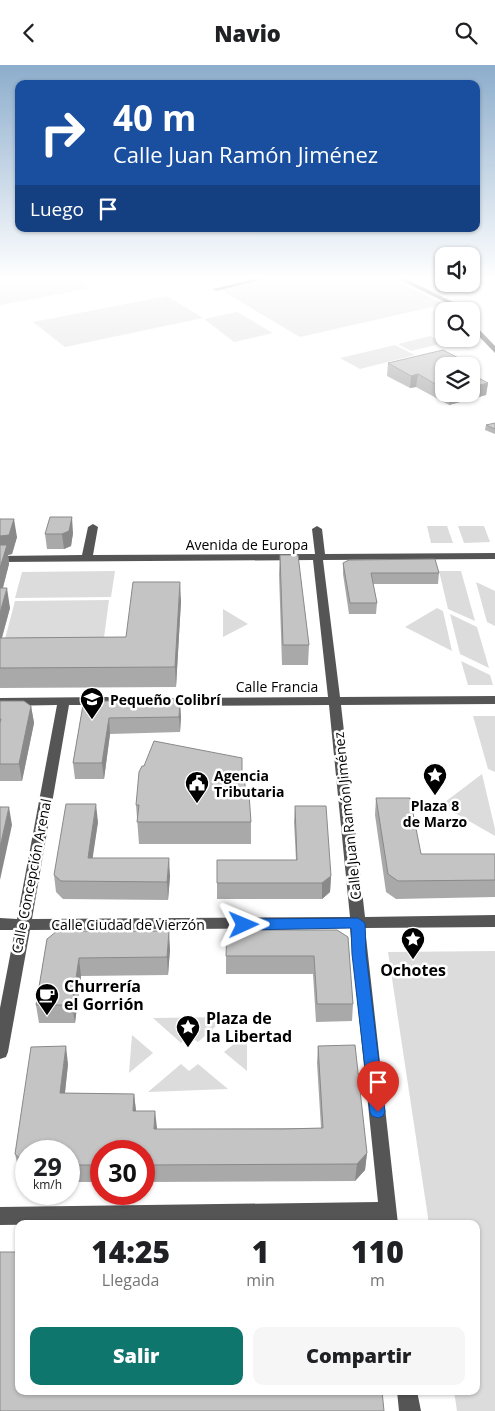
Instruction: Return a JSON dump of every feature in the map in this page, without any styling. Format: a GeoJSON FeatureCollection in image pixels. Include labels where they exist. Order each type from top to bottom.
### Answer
{"type":"FeatureCollection","features":[{"type":"Feature","properties":{"kind":"street"},"geometry":{"type":"LineString","coordinates":[[87,558],[93,527]]}},
{"type":"Feature","properties":{"kind":"street","name":"Calle Juan Ramón Jiménez"},"geometry":{"type":"LineString","coordinates":[[317,529],[320,554],[318,558],[335,701],[358,923],[359,954],[384,1163],[388,1218]]}},
{"type":"Feature","properties":{"kind":"street","name":"Avenida de Europa"},"geometry":{"type":"LineString","coordinates":[[0,559],[495,556]]}},
{"type":"Feature","properties":{"kind":"street","name":"Calle Francia"},"geometry":{"type":"LineString","coordinates":[[156,701],[495,700]]}},
{"type":"Feature","properties":{"kind":"street","name":"Calle Concepción Arenal"},"geometry":{"type":"LineString","coordinates":[[0,1052],[64,701]]}},
{"type":"Feature","properties":{"kind":"street"},"geometry":{"type":"LineString","coordinates":[[0,702],[116,701]]}},
{"type":"Feature","properties":{"kind":"street","name":"Calle Ciudad de Vierzón"},"geometry":{"type":"LineString","coordinates":[[0,924],[495,921]]}},
{"type":"Feature","properties":{"kind":"street"},"geometry":{"type":"LineString","coordinates":[[0,1216],[388,1218]]}},
{"type":"Feature","properties":{"kind":"street"},"geometry":{"type":"LineString","coordinates":[[408,1395],[410,1411]]}},
{"type":"Feature","properties":{"kind":"shaded area"},"geometry":{"type":"Polygon","coordinates":[[[58,342],[90,342],[65,347],[58,342]]]}},
{"type":"Feature","properties":{"kind":"shaded area"},"geometry":{"type":"Polygon","coordinates":[[[407,342],[435,342],[435,345],[411,351],[398,344],[407,342]]]}},
{"type":"Feature","properties":{"kind":"shaded area"},"geometry":{"type":"Polygon","coordinates":[[[395,345],[415,355],[360,369],[340,358],[395,345]]]}},
{"type":"Feature","properties":{"kind":"shaded area"},"geometry":{"type":"Polygon","coordinates":[[[427,526],[447,526],[453,543],[431,543],[427,526]]]}},
{"type":"Feature","properties":{"kind":"shaded area"},"geometry":{"type":"Polygon","coordinates":[[[458,526],[484,526],[490,542],[464,543],[458,526]]]}},
{"type":"Feature","properties":{"kind":"shaded area"},"geometry":{"type":"Polygon","coordinates":[[[115,571],[111,597],[15,598],[22,572],[115,571]]]}},
{"type":"Feature","properties":{"kind":"shaded area"},"geometry":{"type":"Polygon","coordinates":[[[439,571],[461,571],[475,621],[448,609],[439,571]]]}},
{"type":"Feature","properties":{"kind":"shaded area"},"geometry":{"type":"Polygon","coordinates":[[[476,582],[495,591],[495,626],[487,622],[476,582]]]}},
{"type":"Feature","properties":{"kind":"shaded area"},"geometry":{"type":"Polygon","coordinates":[[[109,600],[102,653],[1,654],[15,601],[109,600]]]}},
{"type":"Feature","properties":{"kind":"shaded area"},"geometry":{"type":"Polygon","coordinates":[[[437,608],[443,611],[452,651],[405,627],[437,608]]]}},
{"type":"Feature","properties":{"kind":"shaded area"},"geometry":{"type":"Polygon","coordinates":[[[223,609],[248,624],[223,637],[223,609]]]}},
{"type":"Feature","properties":{"kind":"shaded area"},"geometry":{"type":"Polygon","coordinates":[[[450,614],[477,627],[489,668],[460,654],[450,614]]]}},
{"type":"Feature","properties":{"kind":"shaded area"},"geometry":{"type":"Polygon","coordinates":[[[461,661],[490,675],[493,685],[468,685],[461,661]]]}},
{"type":"Feature","properties":{"kind":"shaded area"},"geometry":{"type":"Polygon","coordinates":[[[473,716],[495,716],[495,772],[488,769],[473,716]]]}},
{"type":"Feature","properties":{"kind":"shaded area"},"geometry":{"type":"Polygon","coordinates":[[[482,774],[495,829],[495,836],[441,805],[482,774]]]}},
{"type":"Feature","properties":{"kind":"shaded area"},"geometry":{"type":"Polygon","coordinates":[[[495,951],[495,1411],[457,1411],[455,1395],[480,1395],[480,1220],[428,1220],[388,952],[495,951]]]}},
{"type":"Feature","properties":{"kind":"shaded area"},"geometry":{"type":"Polygon","coordinates":[[[226,1017],[198,1042],[189,1036],[181,1043],[153,1018],[226,1017]]]}},
{"type":"Feature","properties":{"kind":"shaded area"},"geometry":{"type":"Polygon","coordinates":[[[247,1033],[247,1071],[224,1052],[247,1033]]]}},
{"type":"Feature","properties":{"kind":"shaded area"},"geometry":{"type":"Polygon","coordinates":[[[132,1035],[153,1053],[129,1073],[132,1035]]]}},
{"type":"Feature","properties":{"kind":"shaded area"},"geometry":{"type":"Polygon","coordinates":[[[181,1064],[189,1071],[198,1064],[228,1089],[148,1092],[181,1064]]]}},
{"type":"Feature","properties":{"kind":"building"},"geometry":{"type":"Polygon","coordinates":[[[443,350],[456,357],[435,357],[435,384],[418,374],[411,376],[388,363],[443,350]]]}},
{"type":"Feature","properties":{"kind":"building"},"geometry":{"type":"Polygon","coordinates":[[[480,379],[488,383],[480,385],[480,379]]]}},
{"type":"Feature","properties":{"kind":"building"},"geometry":{"type":"Polygon","coordinates":[[[495,423],[495,429],[486,425],[495,423]]]}},
{"type":"Feature","properties":{"kind":"building"},"geometry":{"type":"Polygon","coordinates":[[[50,517],[72,517],[69,531],[62,534],[45,534],[50,517]]]}},
{"type":"Feature","properties":{"kind":"building"},"geometry":{"type":"Polygon","coordinates":[[[0,519],[14,519],[9,535],[0,536],[0,519]]]}},
{"type":"Feature","properties":{"kind":"building"},"geometry":{"type":"Polygon","coordinates":[[[0,545],[7,545],[0,568],[0,545]]]}},
{"type":"Feature","properties":{"kind":"building"},"geometry":{"type":"Polygon","coordinates":[[[280,555],[298,555],[309,645],[283,645],[280,555]]]}},
{"type":"Feature","properties":{"kind":"building"},"geometry":{"type":"Polygon","coordinates":[[[435,559],[439,573],[371,573],[377,603],[350,603],[343,563],[349,560],[435,559]]]}},
{"type":"Feature","properties":{"kind":"building"},"geometry":{"type":"Polygon","coordinates":[[[133,582],[180,582],[175,667],[0,668],[0,638],[126,637],[133,582]]]}},
{"type":"Feature","properties":{"kind":"building"},"geometry":{"type":"Polygon","coordinates":[[[0,588],[7,588],[0,613],[0,588]]]}},
{"type":"Feature","properties":{"kind":"building"},"geometry":{"type":"Polygon","coordinates":[[[0,701],[24,701],[31,706],[19,764],[0,764],[0,701]]]}},
{"type":"Feature","properties":{"kind":"building"},"geometry":{"type":"Polygon","coordinates":[[[92,701],[180,701],[179,717],[109,718],[102,763],[73,763],[83,705],[92,701]]]}},
{"type":"Feature","properties":{"kind":"building","name":"Agencia Tributaria"},"geometry":{"type":"Polygon","coordinates":[[[154,741],[242,758],[242,777],[245,777],[245,795],[249,794],[251,822],[137,822],[139,805],[136,805],[139,772],[142,766],[144,766],[154,741]]]}},
{"type":"Feature","properties":{"kind":"building"},"geometry":{"type":"Polygon","coordinates":[[[376,798],[410,798],[421,854],[495,854],[495,880],[398,881],[388,874],[376,798]]]}},
{"type":"Feature","properties":{"kind":"building"},"geometry":{"type":"Polygon","coordinates":[[[66,804],[96,804],[88,858],[169,858],[167,882],[61,881],[54,875],[66,804]]]}},
{"type":"Feature","properties":{"kind":"building"},"geometry":{"type":"Polygon","coordinates":[[[295,806],[326,806],[331,876],[322,883],[217,883],[217,860],[297,860],[295,806]]]}},
{"type":"Feature","properties":{"kind":"building"},"geometry":{"type":"Polygon","coordinates":[[[0,807],[9,807],[0,847],[0,807]]]}},
{"type":"Feature","properties":{"kind":"building"},"geometry":{"type":"Polygon","coordinates":[[[227,930],[337,930],[348,937],[353,1004],[317,1004],[314,956],[226,956],[227,930]]]}},
{"type":"Feature","properties":{"kind":"building"},"geometry":{"type":"Polygon","coordinates":[[[57,931],[169,931],[167,957],[79,958],[72,1005],[36,1005],[47,939],[57,931]]]}},
{"type":"Feature","properties":{"kind":"building"},"geometry":{"type":"Polygon","coordinates":[[[355,1045],[367,1153],[357,1164],[155,1165],[155,1140],[90,1140],[90,1165],[80,1165],[80,1140],[17,1140],[31,1047],[66,1046],[60,1093],[134,1094],[133,1111],[155,1111],[154,1129],[284,1129],[323,1128],[318,1046],[355,1045]]]}},
{"type":"Feature","properties":{"kind":"building"},"geometry":{"type":"Polygon","coordinates":[[[0,1252],[15,1252],[15,1395],[382,1395],[384,1411],[0,1411],[0,1252]]]}},
{"type":"Feature","properties":{"kind":"place","name":"Pequeño Colibrí"},"geometry":{"type":"Point","coordinates":[92,720]}},
{"type":"Feature","properties":{"kind":"place","name":"Plaza 8 de Marzo"},"geometry":{"type":"Point","coordinates":[435,796]}},
{"type":"Feature","properties":{"kind":"place","name":"Agencia Tributaria"},"geometry":{"type":"Point","coordinates":[197,804]}},
{"type":"Feature","properties":{"kind":"place","name":"Ochotes"},"geometry":{"type":"Point","coordinates":[413,960]}},
{"type":"Feature","properties":{"kind":"place","name":"Churrería el Gorrión"},"geometry":{"type":"Point","coordinates":[47,1016]}},
{"type":"Feature","properties":{"kind":"place","name":"Plaza de la Libertad"},"geometry":{"type":"Point","coordinates":[188,1048]}},
{"type":"Feature","properties":{"kind":"route"},"geometry":{"type":"LineString","coordinates":[[244,925],[358,923],[359,954],[378,1112]]}}]}
